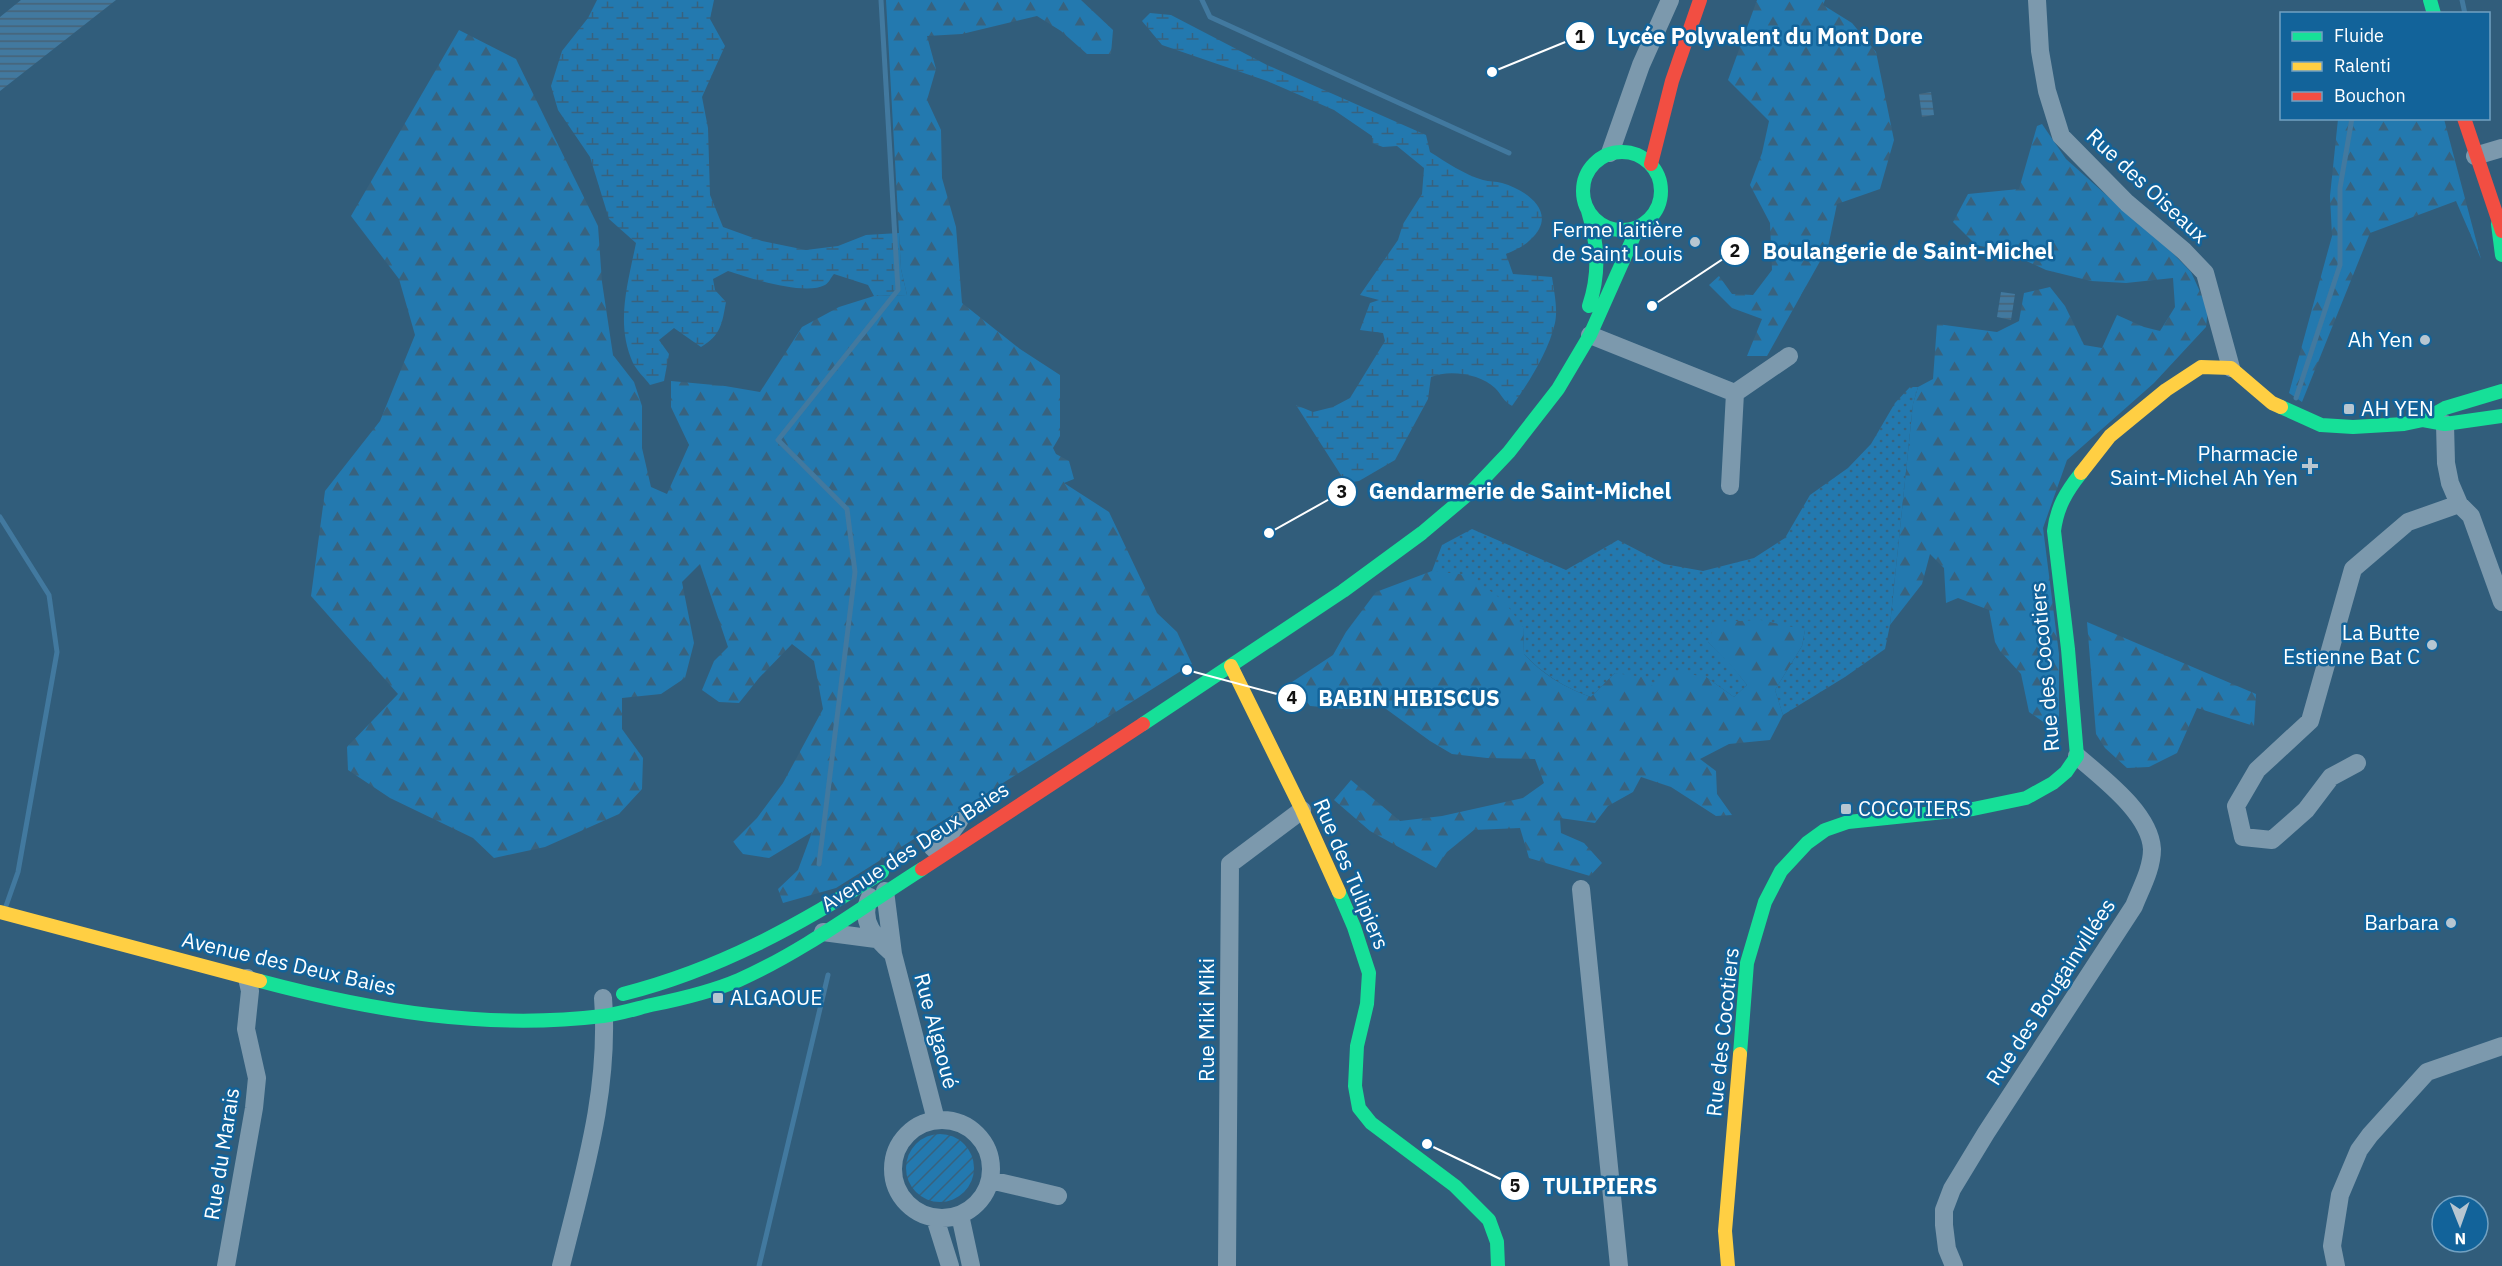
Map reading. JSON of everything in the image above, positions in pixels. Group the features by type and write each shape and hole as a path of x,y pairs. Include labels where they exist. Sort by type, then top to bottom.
{"main road":[{"name":"Avenue des Deux Baies","path":"1655,92 1698,0"},
{"name":"Avenue des Deux Baies","path":"600,1004 684,998 738,980 793,952 1229,660 1343,591 1422,533 1473,490 1537,418 1558,389 1590,335 1638,226 1648,220 1660,199 1659,180 1651,164 1658,126 1677,57 1698,0"},
{"path":"2465,120 2500,227 2502,255"},
{"path":"1552,371 1586,315 1593,296 1599,256 1595,232 1583,200 1582,188 1585,177 1599,159 1616,152 1634,138"},
{"path":"1616,152 1642,158 1651,164"},
{"path":"1588,211 1604,226 1615,229 1638,226"},
{"name":"Rue des Cocotiers","path":"1728,1266 1725,1231 1747,963 1765,902 1781,871 1807,843 1825,830 1848,822 1974,809 2026,798 2053,783 2066,772 2077,756 2068,649 2054,531 2056,513 2068,489 2110,436 2166,390 2201,367 2231,368"},
{"path":"2231,368 2272,403 2321,425 2353,428 2423,420 2445,424 2502,416"},
{"path":"2423,420 2445,408 2502,391"},
{"path":"1368,555 1411,524"},
{"name":"Avenue des Deux Baies","path":"1161,695 1229,660 1289,610"},
{"name":"Rue des Tulipiers","path":"1229,660 1302,810 1354,927 1368,974 1367,1004 1357,1046 1355,1086 1359,1108 1371,1123 1455,1186 1489,1220 1497,1242 1498,1266"},
{"name":"Avenue des Deux Baies","path":"920,847 964,818"},
{"name":"Avenue des Deux Baies","path":"0,912 327,999 459,1020 531,1021 600,1004 719,962 784,932 891,866"},
{"name":"Avenue des Deux Baies","path":"274,970 355,991 449,1006 472,1005"}],"street":[{"path":"1616,152 1641,65 1670,0"},
{"name":"Rue des Oiseaux","path":"2037,0 2040,51 2047,91 2061,136 2127,203 2184,251 2205,273 2231,368"},
{"path":"2475,156 2502,147"},
{"path":"1590,335 1735,393"},
{"path":"1735,393 1789,356"},
{"path":"1730,486 1735,393"},
{"path":"2445,424 2446,463 2459,504 2471,516 2502,602"},
{"path":"2357,763 2331,777 2306,810 2272,840 2243,837 2235,806 2257,770 2310,721 2353,569 2408,522 2459,504"},
{"name":"Rue des Bougainvillées","path":"1954,1266 1947,1249 1944,1225 1944,1210 1952,1189 1980,1142 2134,906 2149,870 2152,849 2140,821 2125,799 2077,756"},
{"name":"Rue Miki Miki","path":"1227,1266 1230,864 1302,810"},
{"path":"867,904 876,885 948,838 964,818"},
{"path":"1581,889 1619,1266"},
{"name":"Rue Algaoué","path":"885,891 893,954 936,1120"},
{"name":"Rue Algaoué","path":"867,904 866,919 876,939 893,954"},
{"path":"823,932 876,939"},
{"name":"Rue du Marais","path":"226,1266 255,1108 256,1078 246,1029 250,991 247,978"},
{"path":"561,1266 598,1112 603,1071 600,1004"},
{"path":"2336,1266 2332,1246 2340,1195 2359,1150 2370,1135 2427,1072 2502,1046"},
{"path":"936,1120 953,1121 967,1127 980,1138 989,1158 990,1180 984,1195 974,1207 960,1215 935,1218 920,1214 907,1205 897,1192 892,1172 893,1161 898,1146 908,1133 936,1120"},
{"path":"990,1180 1058,1196"},
{"path":"960,1215 970,1266"},
{"path":"935,1218 950,1266"}],"green space":[{"path":"597,0 714,0 710,19 725,46 702,97 708,128 710,195 723,227 762,241 806,250 838,246 866,235 899,233 901,269 907,295 874,296 868,285 834,274 825,285 804,288 777,285 728,271 713,279 715,290 726,302 722,323 717,333 701,347 674,328 659,340 669,354 664,381 650,385 633,363 625,333 625,303 636,243 609,219 590,157 558,110 551,86 562,51 588,18"},
{"path":"886,0 1081,0 1113,30 1111,54 1087,54 1061,31 1037,16 962,34 927,36 936,69 927,100 941,130 942,178 956,227 962,303 1020,349 1060,375 1060,436 1053,448 1056,454 1069,461 1074,479 1064,483 1109,512 1157,613 1177,632 1192,664 836,888 783,903 778,889 798,870 812,832 769,858 743,854 733,842 757,818 783,783 823,709 814,661 792,644 759,678 739,703 719,702 702,690 714,661 728,647 700,564 682,582 694,643 685,678 661,694 622,698 622,729 643,758 642,789 619,814 545,847 494,858 473,838 390,798 348,770 347,747 398,694 311,596 325,491 380,421 415,335 399,279 351,216 459,30 516,59 598,226 602,282 613,355 634,382 642,406 642,448 651,487 667,494 689,445 671,407 671,381 760,392 802,327 839,307 874,296 907,295 901,269"},
{"path":"1757,0 1825,0 1823,5 1852,23 1876,52 1894,140 1880,189 1837,204 1828,247 1767,356 1747,356 1762,319 1732,308 1709,285 1719,276 1732,294 1753,295 1772,270 1770,223 1750,185 1762,153 1769,121 1728,80"},
{"path":"1150,13 1171,15 1267,65 1426,135 1430,152 1442,160 1476,178 1500,182 1512,187 1537,205 1542,221 1538,230 1525,245 1506,254 1513,274 1552,277 1556,318 1543,356 1512,406 1495,388 1482,379 1455,373 1431,377 1428,399 1395,460 1359,481 1346,483 1296,405 1313,412 1333,407 1350,398 1385,341 1383,333 1360,330 1370,303 1379,300 1360,295 1398,240 1403,224 1422,194 1424,168 1397,146 1383,147 1372,143 1372,136 1334,110 1267,81 1162,45 1142,21"},
{"path":"2338,120 2444,120 2481,259 2456,201 2370,233 2302,402 2289,393 2332,236 2330,196"},
{"path":"2042,124 2066,159 2155,235 2191,272 2208,309 2206,327 2154,383 2067,460 2043,528 2059,654 2059,733 2029,712 2021,674 1995,642 1989,610 1958,598 1946,603 1944,568 1930,554 1922,584 1890,625 1913,404 1918,387 1933,379 1937,324 1997,332 2019,321 2024,293 2050,287 2065,306 2084,345 2102,348 2117,315 2144,327 2160,331 2175,307 2173,278 2126,283 2091,281 2046,270 2007,252 1976,245 1953,222 1968,194 2019,189 2037,126"},
{"path":"1910,387 1918,387 1913,404 1890,625 1885,649 1783,715 1775,690 1802,646 1805,630 1708,642 1729,662 1747,685 1734,697 1706,677 1652,686 1615,673 1591,697 1555,680 1524,654 1523,627 1432,571 1442,545 1472,529 1566,570 1618,540 1664,564 1703,571 1754,558 1785,538 1810,495 1848,468 1871,444 1895,403"},
{"path":"1432,571 1468,575 1504,601 1523,627 1524,654 1554,680 1591,697 1615,673 1642,677 1652,686 1671,671 1706,677 1734,697 1747,685 1708,642 1716,622 1761,620 1805,630 1802,646 1775,690 1783,715 1770,740 1729,744 1700,759 1716,771 1717,794 1732,815 1716,816 1671,787 1641,777 1633,792 1608,806 1595,823 1560,818 1561,833 1584,843 1602,863 1590,876 1529,858 1520,828 1474,830 1447,852 1436,868 1370,831 1334,800 1351,780 1400,821 1442,816 1523,798 1544,783 1535,759 1487,758 1452,754 1382,706 1345,709 1310,706 1292,682 1333,655 1346,632 1376,592"},
{"path":"2087,622 2256,694 2254,726 2197,708 2177,753 2149,767 2127,768 2105,748 2096,734"},
{"path":"933,1134 947,1134 959,1139 969,1149 974,1168 969,1187 959,1197 947,1202 933,1202 921,1197 911,1187 906,1175 906,1161 911,1149 921,1139"}],"shaded area":[{"path":"21,0 116,0 0,91 0,17"},
{"path":"1931,92 1934,115 1922,117 1919,94"},
{"path":"2001,292 2015,294 2011,320 1997,317"}],"waterway":[{"path":"819,864 855,572 847,509 778,440 898,290 881,0"},
{"path":"1202,0 1210,17 1509,153"},
{"path":"2462,0 2465,12"},
{"path":"2296,398 2340,265 2340,188 2352,120"},
{"path":"0,517 49,595 57,652 18,872 6,906"},
{"path":"759,1266 828,975"}],"traffic: fast":[{"path":"2430,0 2433,12"},
{"path":"1622,152 1637,155 1650,163 1658,176 1661,191 1658,206 1650,219 1637,227 1622,230 1607,227 1594,219 1586,206 1583,191 1586,176 1594,163 1607,155 1622,152"},
{"path":"1588,211 1596,247 1595,282 1589,306"},
{"path":"2498,224 2502,255"},
{"path":"1143,724 1343,591 1422,533 1473,490 1509,452 1558,389 1590,335 1638,227"},
{"path":"2427,418 2445,408 2502,391"},
{"path":"2281,407 2321,425 2353,427 2404,424 2423,420 2445,424 2502,416"},
{"path":"1740,1054 1747,963 1765,902 1781,871 1807,843 1825,830 1848,822 1973,809 2026,798 2053,783 2066,772 2077,756 2068,649 2054,531 2057,514 2063,500 2081,473"},
{"path":"260,981 345,1001 430,1015 516,1021 609,1015 696,995 739,980 787,956 922,869"},
{"path":"623,994 692,972 757,944 789,928 882,872"},
{"path":"1339,892 1354,927 1369,973 1367,1004 1357,1046 1355,1086 1359,1108 1371,1123 1455,1186 1489,1220 1497,1242 1498,1266"}],"traffic: slow":[{"path":"2081,473 2110,436 2166,390 2201,367 2231,368 2272,403 2281,407"},
{"path":"1231,666 1302,810 1339,892"},
{"path":"0,912 260,981"},
{"path":"1728,1266 1725,1231 1740,1054"}],"traffic: jam":[{"path":"1651,164 1672,81 1700,0"},
{"path":"2465,120 2502,231"},
{"path":"922,869 1143,724"}],"place":[{"name":"Lycée Polyvalent du Mont Dore","path":"1492,72"},
{"name":"Ferme laitière de Saint Louis","path":"1695,242"},
{"name":"Boulangerie de Saint-Michel","path":"1652,306"},
{"name":"Ah Yen","path":"2425,340"},
{"name":"AH YEN","path":"2349,409"},
{"name":"Pharmacie Saint-Michel Ah Yen","path":"2310,466"},
{"name":"Gendarmerie de Saint-Michel","path":"1269,533"},
{"name":"La Butte Estienne Bat C","path":"2432,645"},
{"name":"BABIN HIBISCUS","path":"1187,670"},
{"name":"COCOTIERS","path":"1846,809"},
{"name":"Barbara","path":"2451,923"},
{"name":"ALGAOUE","path":"718,998"},
{"name":"TULIPIERS","path":"1427,1144"}]}
